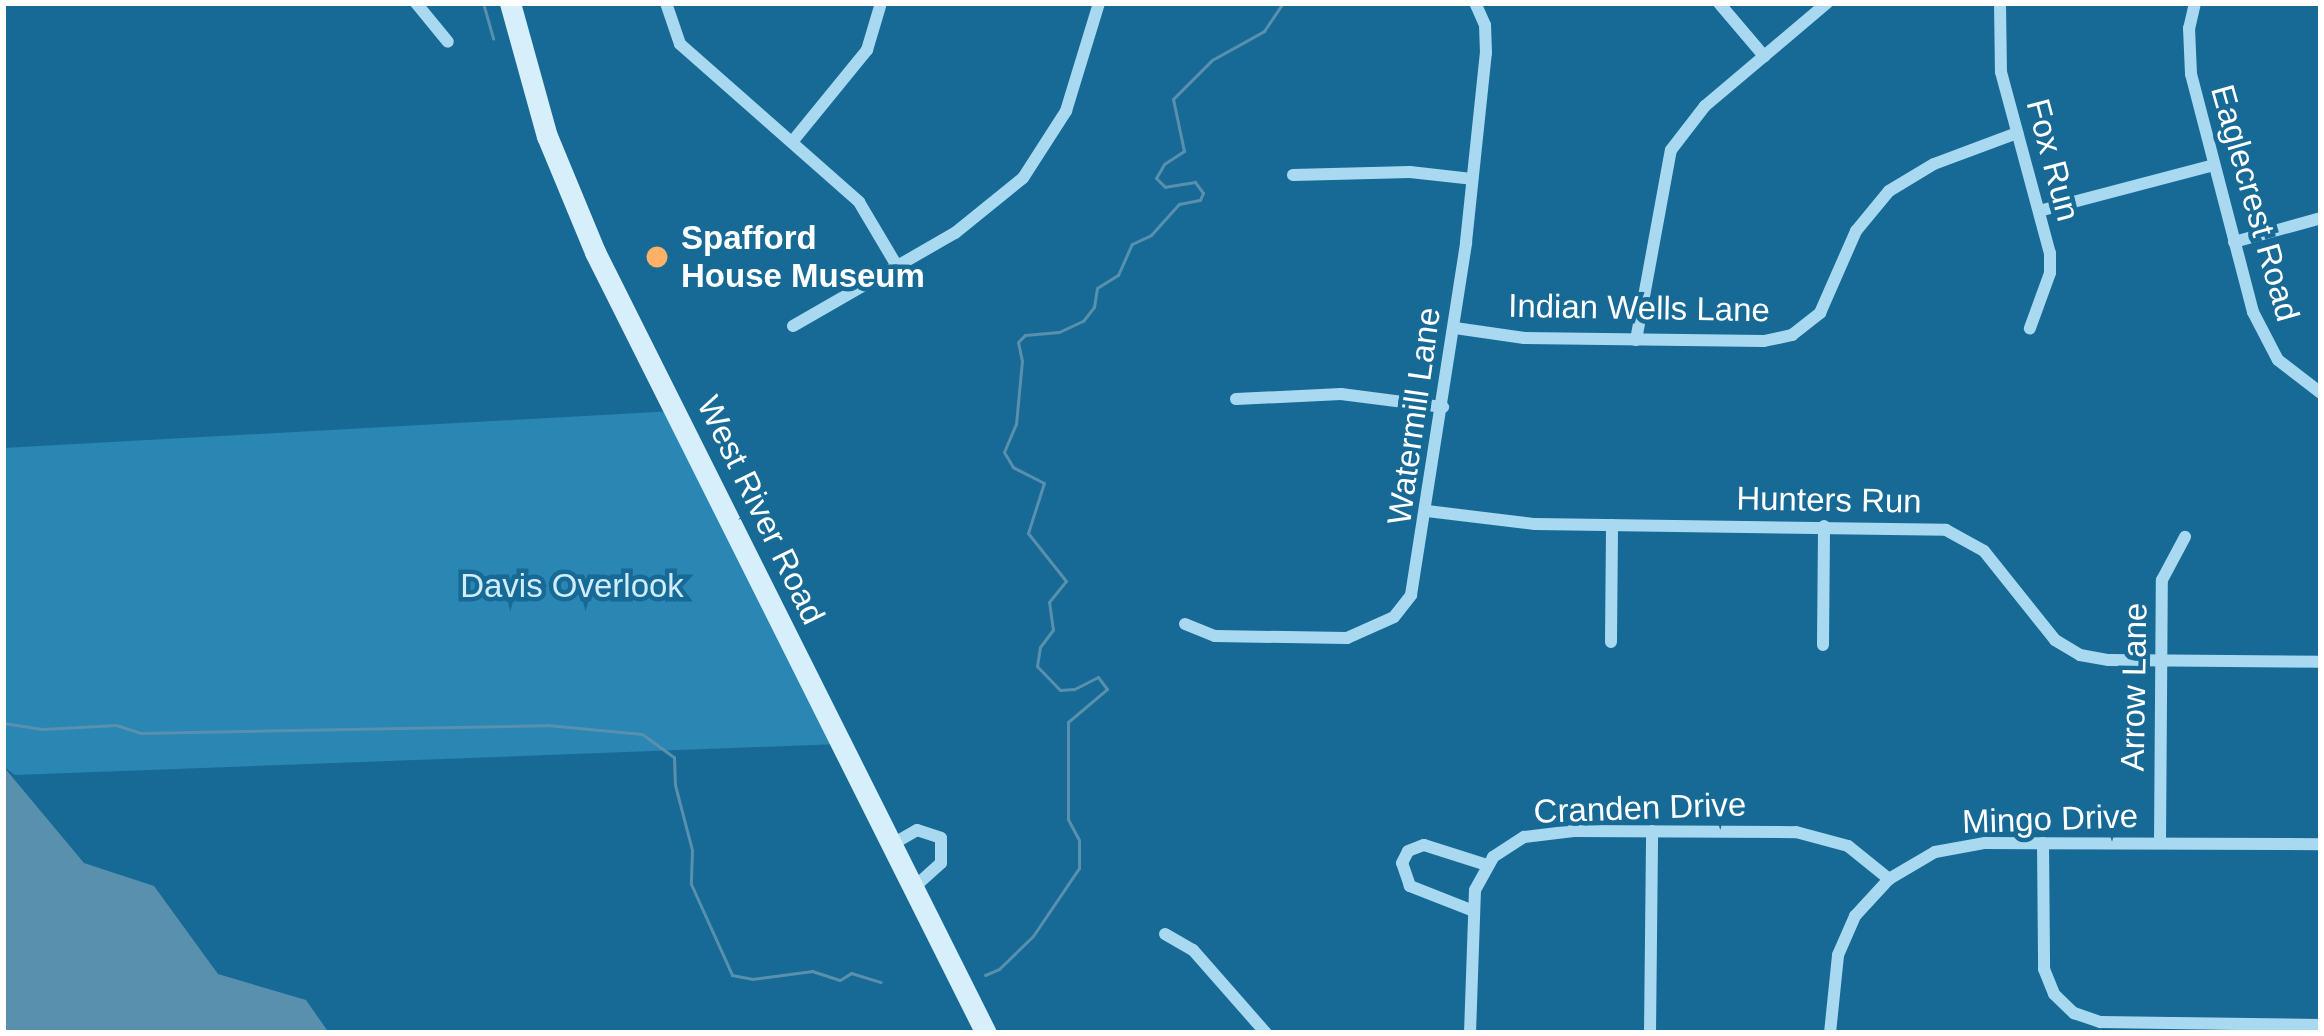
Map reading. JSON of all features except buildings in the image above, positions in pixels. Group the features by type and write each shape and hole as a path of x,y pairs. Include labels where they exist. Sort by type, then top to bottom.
{"main road":[{"name":"West River Road","path":"510,3 547,136 596,252 986,1033"}],"street":[{"path":"416,3 448,42"},
{"path":"666,3 675,36 692,57 859,202 897,266"},
{"path":"792,142 866,50 881,3"},
{"path":"793,326 984,214 1040,157 1066,111 1099,3"},
{"name":"Watermill Lane","path":"1185,624 1215,636 1364,634 1394,617 1411,595 1455,328 1486,52 1485,26 1475,3"},
{"path":"1719,3 1764,56"},
{"path":"1636,340 1671,150 1691,119 1828,3"},
{"name":"Fox Run","path":"2000,3 2002,72 2050,263 2030,328"},
{"name":"Eaglecrest Road","path":"2195,3 2189,28 2191,74 2234,242 2267,345 2291,372 2321,393"},
{"name":"Indian Wells Lane","path":"1455,328 1524,338 1636,340 1764,341 1800,331 1826,305 1856,231 1889,191 1934,164 2017,133"},
{"path":"2039,211 2214,165"},
{"path":"1293,175 1392,172 1472,178"},
{"path":"2234,242 2321,218"},
{"path":"1237,399 1341,394 1443,407"},
{"name":"Hunters Run","path":"1427,511 1535,524 1929,527 1963,535 1984,551 2062,646 2109,661 2321,662"},
{"path":"1611,642 1612,526"},
{"path":"1823,645 1824,526"},
{"name":"Arrow Lane","path":"2160,843 2162,580 2185,538"},
{"path":"891,845 917,830 941,838 941,862 914,888"},
{"path":"1650,1033 1652,831"},
{"name":"Cranden Drive","path":"1487,865 1508,845 1533,834 1814,834 1848,846 1889,879"},
{"path":"2043,843 2044,969 2054,994 2074,1013 2100,1022 2321,1025"},
{"name":"Mingo Drive","path":"1830,1033 1832,981 1842,943 1865,902 1889,879 1951,847 2321,844"},
{"path":"1470,1033 1471,910 1487,865 1424,845 1408,851 1402,863 1410,886 1471,910"},
{"path":"1165,934 1193,950 1266,1033"}],"green space":[{"name":"Davis Overlook","path":"675,411 840,744 15,775 3,766 3,448"}],"shaded area":[{"path":"3,766 84,863 154,886 218,974 306,1000 329,1033 3,1033"}],"waterway":[{"path":"483,3 493,39"},
{"path":"985,975 999,969 1033,936 1079,868 1079,840 1068,819 1068,722 1107,689 1098,677 1060,690 1037,666 1040,647 1053,630 1049,602 1066,581 1028,533 1044,483 1013,467 1004,452 1016,424 1022,361 1018,342 1025,335 1059,332 1083,321 1094,307 1097,288 1118,275 1132,244 1151,235 1179,204 1200,200 1203,193 1195,182 1165,187 1156,178 1164,164 1184,151 1173,99 1212,60 1264,31 1283,3"},
{"path":"3,723 43,729 116,725 141,733 547,725 642,734 674,757 675,785 692,850 691,884 732,975 752,979 812,971 840,980 851,973 881,982"}],"place":[{"name":"Spafford House Museum","path":"657,257"}]}
